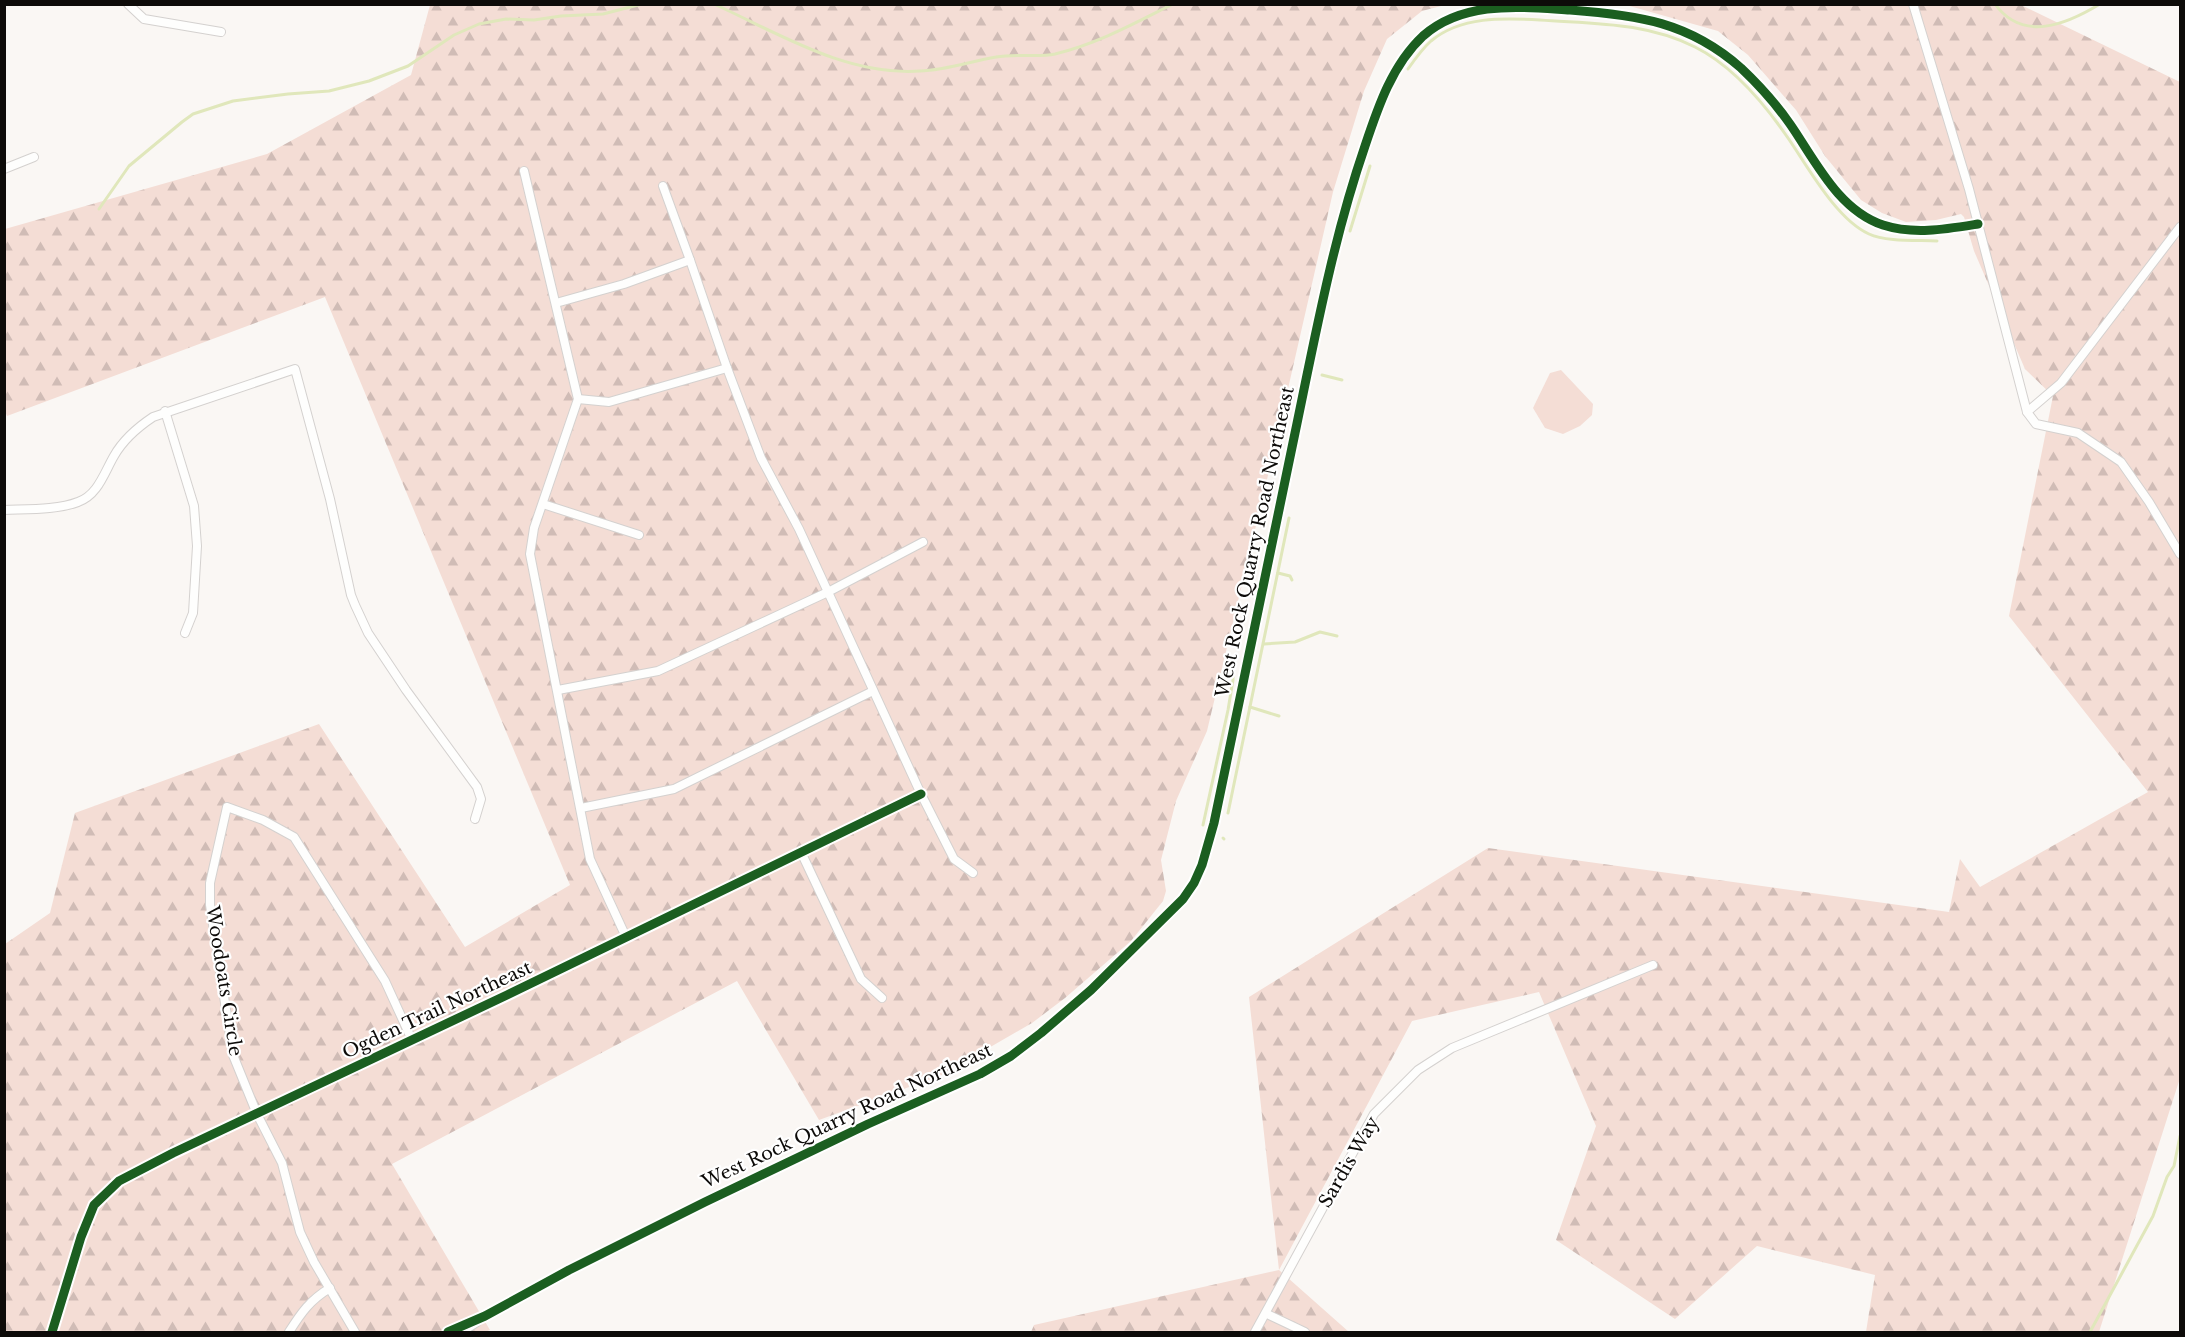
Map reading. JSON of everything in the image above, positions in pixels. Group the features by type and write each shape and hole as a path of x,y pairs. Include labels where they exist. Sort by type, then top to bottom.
{"street":[{"path":"128,4 144,19 221,32"},
{"path":"1913,4 1978,224 2027,412 2037,424 2078,433 2121,462 2150,502 2181,554"},
{"name":"West Rock Quarry Road Northeast","path":"448,1332 485,1316 569,1270 735,1187 996,1065 1034,1039 1091,990 1157,927 1186,895 1202,865 1214,823 1289,457 1341,225 1360,161 1386,90 1408,53 1429,30 1463,13 1497,7 1603,12 1666,23 1704,40 1748,75 1787,120 1834,188 1859,213 1880,224 1902,229 1931,230 1978,224"},
{"path":"4,169 34,157"},
{"path":"524,171 578,399 534,528 530,554 590,860 626,937"},
{"path":"663,186 761,458 799,529 921,794 954,859 973,873"},
{"path":"2027,412 2061,383 2181,227"},
{"path":"556,303 624,284 690,260"},
{"path":"578,399 609,402 727,368"},
{"path":"4,510 68,506 81,502 104,477 114,456 138,427 153,417 165,411 295,369 330,499 355,605 368,633 477,787 481,799 475,819"},
{"path":"165,411 195,516 197,546 193,613 185,633"},
{"path":"543,504 639,535"},
{"path":"558,690 658,671 828,592 922,542"},
{"path":"581,808 674,789 873,691"},
{"name":"Ogden Trail Northeast","path":"52,1332 81,1237 94,1205 119,1181 172,1153 412,1040 921,794"},
{"name":"Woodoats Circle","path":"355,1332 300,1232 282,1163 257,1114 233,1055 210,905 210,883 227,807 262,820 294,837 385,981 412,1040"},
{"path":"801,852 861,979 882,998"},
{"name":"Sardis Way","path":"1255,1332 1374,1114 1418,1070 1452,1048 1653,965"},
{"path":"289,1332 304,1308 330,1288"},
{"path":"1266,1314 1305,1332"},
{"name":"West Rock Quarry Road Northeast","path":"462,1332 485,1316"}],"green space":[{"path":"430,5 1445,5 1422,11 1387,39 1364,91 1333,192 1207,731 1176,801 1161,860 1166,891 1163,901 1131,941 1032,1023 942,1075 819,1120 737,981 392,1164 490,1330 485,1332 5,1332 5,944 50,913 75,813 319,724 465,947 570,885 325,297 7,416 4,409 5,229 267,154 411,75"},
{"path":"1626,5 2021,5 2180,82 2180,1078 2099,1332 1866,1332 1875,1275 1757,1246 1675,1319 1556,1240 1596,1126 1539,992 1412,1021 1279,1270 1249,997 1488,848 1949,912 1960,859 1980,887 2148,792 2009,616 2053,396 2025,369 1974,251 1964,217 1961,214 1936,220 1906,222 1882,213 1861,200 1825,156 1796,110 1748,55 1718,31"},
{"path":"1561,370 1593,404 1592,415 1580,426 1563,434 1545,428 1533,408 1550,373"},
{"path":"1279,1270 1349,1332 1031,1332 1034,1325"}],"waterway":[{"path":"99,209 129,166 193,114 233,101 329,91 369,81 408,66 454,35 479,24 506,19 534,20 603,14 642,4"},
{"path":"714,4 814,51 866,67 893,71 940,69 1003,56 1055,54 1101,39 1173,4"},
{"path":"1995,4 2006,16 2019,23 2032,26 2060,23 2100,4"},
{"path":"1408,69 1428,44 1443,33 1455,27 1483,20 1526,19 1600,24 1638,29 1676,39 1709,55 1747,86 1779,125 1834,205 1857,227 1876,237 1937,241"},
{"path":"1350,231 1370,166"},
{"path":"1322,375 1342,380"},
{"path":"1228,813 1289,518"},
{"path":"1278,573 1290,576 1292,580"},
{"path":"1264,644 1295,642 1320,632 1337,636"},
{"path":"1203,825 1228,710 1233,670"},
{"path":"1250,707 1279,716"},
{"path":"2090,1332 2153,1216 2167,1177 2174,1166 2180,1136"}],"cycle path":[{"path":"448,1332 485,1316 569,1270 705,1202 868,1124 980,1074 1011,1056 1091,990 1183,899 1202,865 1214,823 1318,325 1343,217 1370,131 1387,87 1412,47 1439,24 1474,11 1512,7 1595,12 1640,18 1682,31 1722,53 1761,88 1790,124 1840,196 1867,218 1883,225 1907,230 1954,228 1978,224"},
{"path":"52,1332 81,1237 94,1205 119,1181 921,794"}]}
